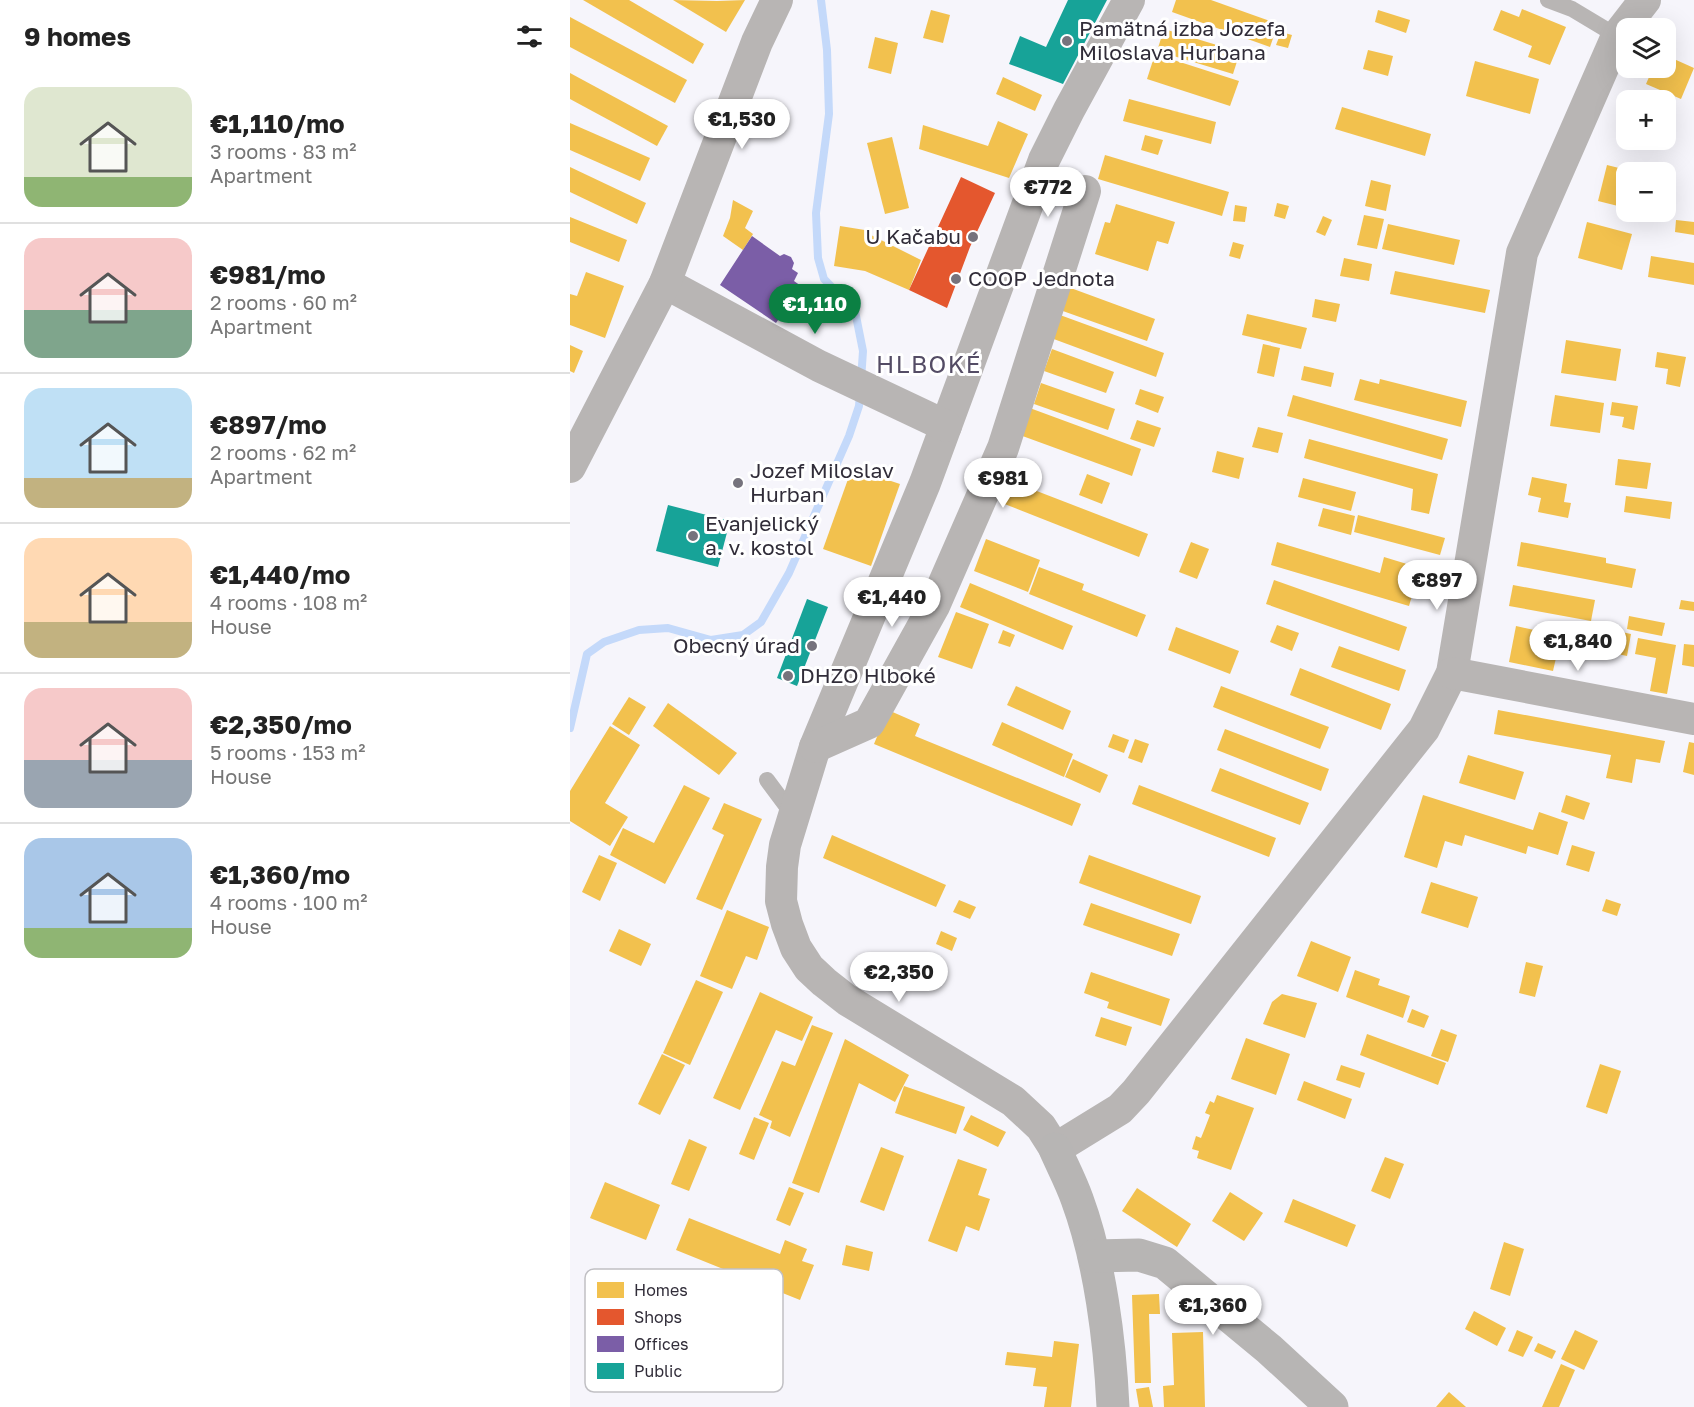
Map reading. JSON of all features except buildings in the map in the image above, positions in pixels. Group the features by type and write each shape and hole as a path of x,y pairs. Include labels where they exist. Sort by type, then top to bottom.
{"street":[{"path":"570,467 665,283 756,42 777,0"},
{"path":"1113,1407 1112,1367 1094,1256 1077,1200 1055,1149 1041,1127 1013,1101 847,1000 809,968 796,948 781,901 785,845 815,747 925,483 1044,160 1129,0"},
{"path":"1631,18 1645,0"},
{"path":"1055,1149 1120,1109 1136,1092 1424,729 1452,673 1522,253 1616,38"},
{"path":"815,747 869,723 934,606 1003,448 1085,191"},
{"path":"665,283 819,366 946,426"},
{"path":"1452,673 1694,719"},
{"path":"1094,1256 1139,1255 1165,1263 1269,1349 1332,1407"}],"lane":[{"path":"1548,0 1572,9 1616,35"},
{"path":"767,780 793,815"}],"waterway":[{"path":"821,0 827,50 829,114 816,213 818,258 824,279 855,311 863,351 861,380"},
{"path":"570,728 587,654 604,642 639,630 668,628 711,640 743,635 761,622 789,573 849,436 859,406 860,393"}],"place":[{"name":"Pamätná izba Jozefa Miloslava Hurbana","path":"1067,41"},
{"name":"U Kačabu","path":"973,237"},
{"name":"COOP Jednota","path":"956,279"},
{"name":"Jozef Miloslav Hurban","path":"738,483"},
{"name":"Evanjelický a. v. kostol","path":"693,536"},
{"name":"Obecný úrad","path":"812,646"},
{"name":"DHZO Hlboké","path":"788,676"}],"district":[{"name":"HLBOKÉ","path":"929,365"}]}
